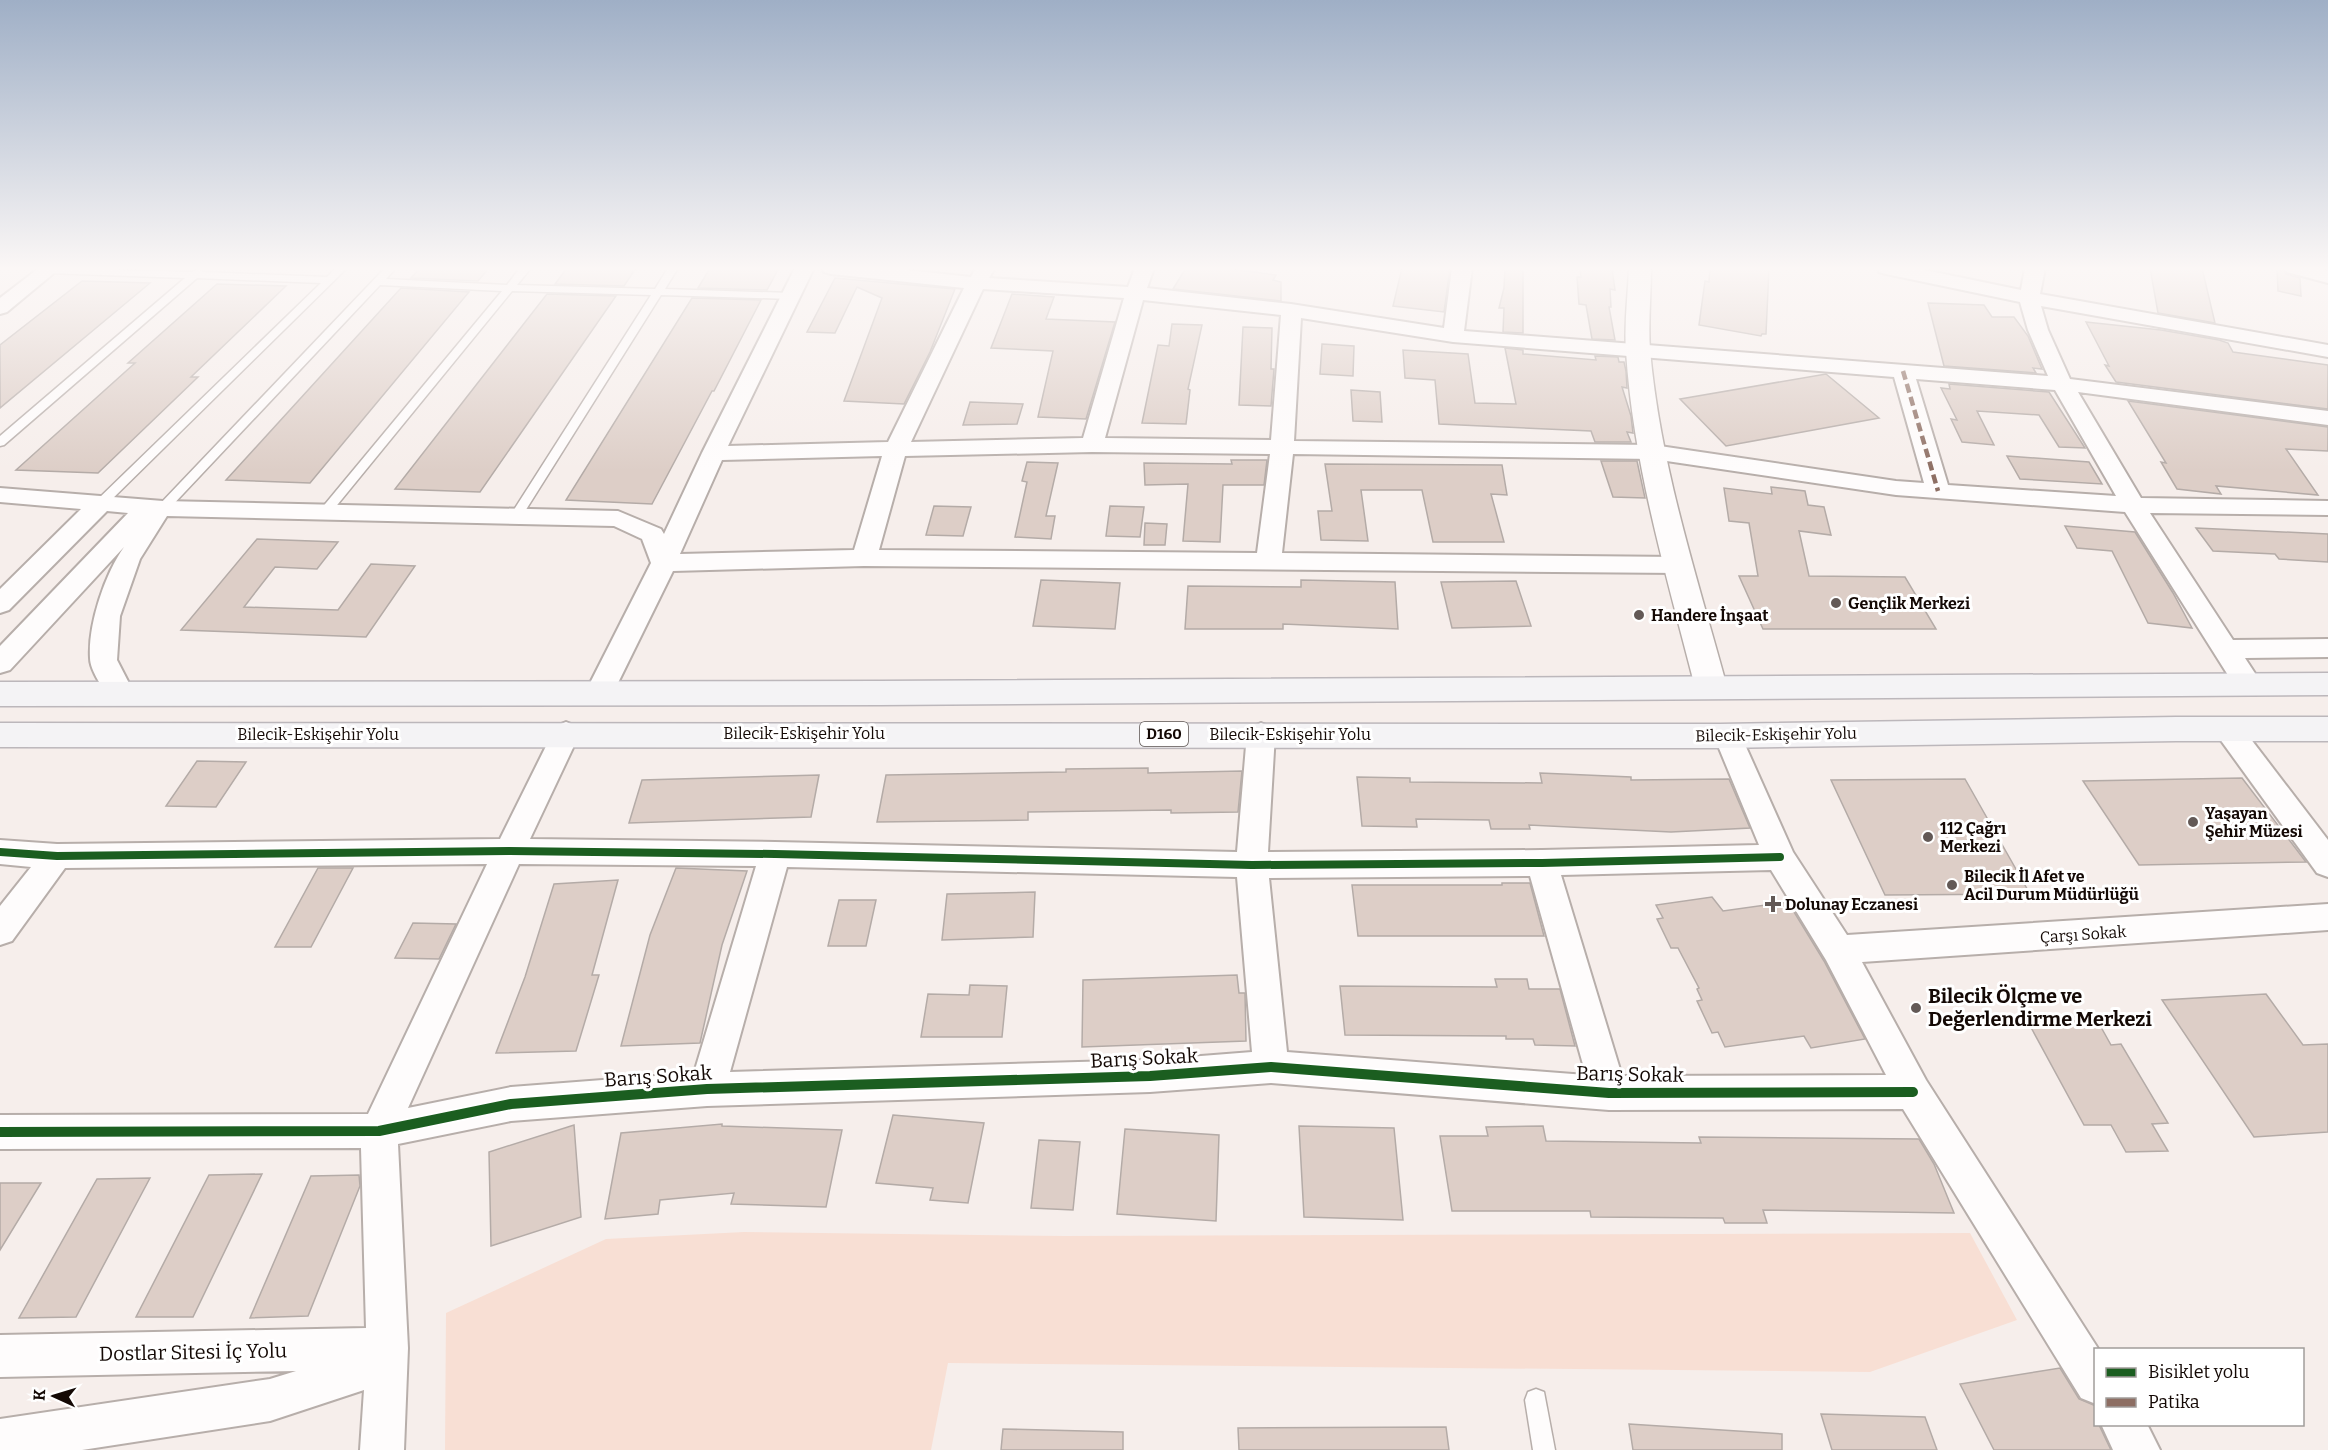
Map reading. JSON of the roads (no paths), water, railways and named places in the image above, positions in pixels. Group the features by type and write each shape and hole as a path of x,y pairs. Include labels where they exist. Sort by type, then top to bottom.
{"main road":[{"path":"0,694 892,693 2328,684"},
{"name":"Bilecik-Eskişehir Yolu","path":"0,735 566,733 1728,736 2227,728 2328,729"}],"street":[{"path":"600,692 771,336"},
{"path":"864,558 895,451 952,336"},
{"path":"1092,445 1123,336"},
{"path":"1269,562 1282,446 1289,336"},
{"path":"1453,336 2062,384 2328,418"},
{"path":"1638,336 1638,350 1653,452 1679,565 1711,687"},
{"path":"2041,336 2062,384 2133,505 2248,684"},
{"path":"2241,336 2328,351"},
{"path":"1903,371 1938,491"},
{"path":"713,453 895,451 1092,445 1653,452 1896,488 2133,505 2328,508"},
{"path":"0,495 134,506 618,519 652,534 664,563"},
{"path":"0,604 134,506"},
{"path":"0,641 134,506"},
{"path":"0,663 134,506"},
{"path":"120,693 103,660 107,616 128,559 134,506"},
{"path":"664,563 864,558 1679,565"},
{"path":"2226,649 2328,648"},
{"path":"2227,728 2328,864"},
{"path":"382,1450 386,1355 379,1131 566,733"},
{"path":"1261,734 1252,865 1271,1067"},
{"path":"1728,736 1780,857 1838,950 1913,1092 2094,1380"},
{"path":"0,852 57,856 509,851 775,854 1252,865 1542,863 1780,857"},
{"path":"707,1089 775,854"},
{"path":"0,931 57,856"},
{"path":"1542,863 1609,1093"},
{"name":"Çarşı Sokak","path":"1838,950 2328,917"},
{"name":"Barış Sokak","path":"0,1132 379,1131 511,1104 707,1089 1150,1076 1271,1067 1609,1093 1913,1092"},
{"path":"0,1441 270,1400 386,1355"},
{"name":"Dostlar Sitesi İç Yolu","path":"0,1356 386,1355"},
{"path":"2123,1426 2138,1450"}],"lane":[{"path":"0,442 124,336"},
{"path":"134,506 282,336"},
{"path":"134,506 320,336"},
{"path":"325,512 470,336"},
{"path":"516,516 630,336"},
{"path":"1536,1400 1544,1450"}],"place":[{"name":"Gençlik Merkezi","path":"1836,603"},
{"name":"Handere İnşaat","path":"1639,615"},
{"name":"Yaşayan Şehir Müzesi","path":"2193,822"},
{"name":"112 Çağrı Merkezi","path":"1928,837"},
{"name":"Bilecik İl Afet ve Acil Durum Müdürlüğü","path":"1952,885"},
{"name":"Dolunay Eczanesi","path":"1773,904"},
{"name":"Bilecik Ölçme ve Değerlendirme Merkezi","path":"1916,1008"}]}
